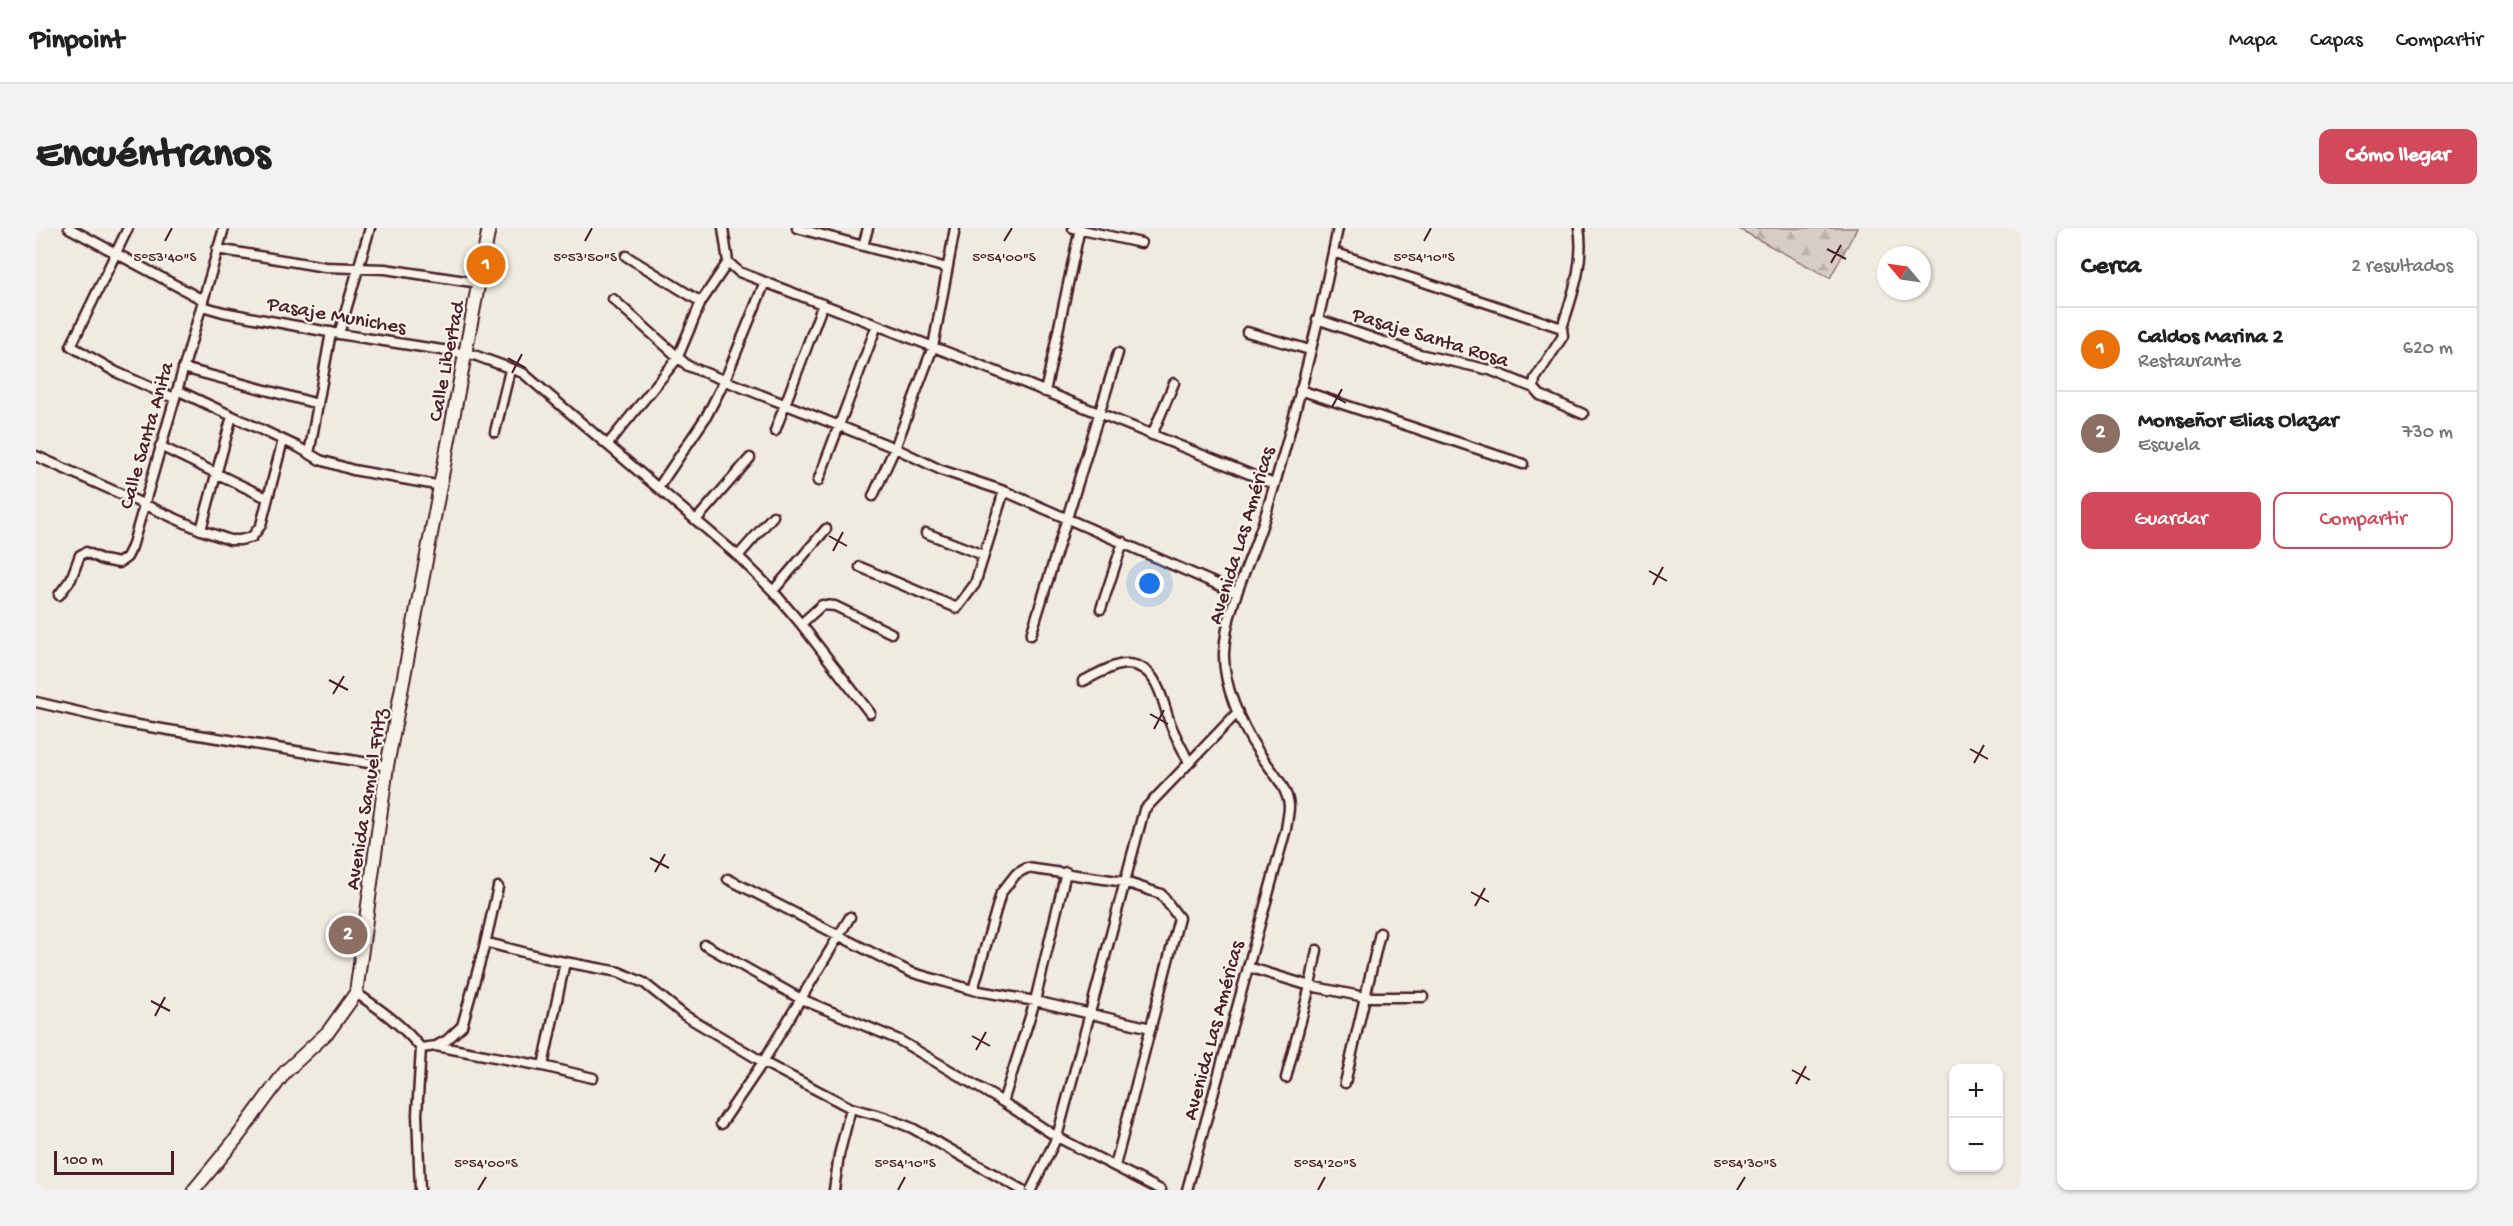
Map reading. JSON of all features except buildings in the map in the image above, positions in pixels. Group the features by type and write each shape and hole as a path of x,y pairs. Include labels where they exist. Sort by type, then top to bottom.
{"street":[{"name":"Pasaje Muniches","path":"69,228 223,312 474,355 523,374 738,556 773,591 801,624 870,713"},
{"path":"128,228 71,346 116,372 232,416 320,460 353,470 442,486"},
{"name":"Calle Santa Anita","path":"59,595 71,579 80,555 86,552 111,563 119,563 127,557 224,228"},
{"path":"309,454 335,333 370,228"},
{"name":"Calle Libertad","path":"439,502 489,228"},
{"path":"723,228 728,262 739,272 933,346 1274,484"},
{"path":"797,228 947,268"},
{"path":"863,246 868,228"},
{"path":"873,496 895,448 933,346 955,228"},
{"path":"1045,392 1078,228 1140,243"},
{"name":"Avenida Las Américas","path":"1188,1190 1286,829 1289,805 1282,787 1256,749 1238,712 1229,683 1224,654 1237,593 1263,524 1300,390 1338,228"},
{"path":"1534,388 1535,380 1563,336 1562,328 1576,280 1582,244 1579,228"},
{"path":"217,249 325,267 385,269 479,283"},
{"path":"1334,252 1562,328"},
{"path":"626,256 701,302"},
{"path":"608,444 677,359 701,302 728,262"},
{"path":"658,488 706,417 725,380 765,282"},
{"path":"613,299 677,359 688,366 895,448 941,470 1004,491 1237,593"},
{"path":"776,431 823,304"},
{"name":"Pasaje Santa Rosa","path":"1317,319 1419,354 1490,370 1534,388 1540,395 1583,414"},
{"path":"818,481 877,325"},
{"path":"1247,332 1310,350"},
{"path":"1031,635 1118,353"},
{"path":"183,368 318,404"},
{"path":"495,432 510,370"},
{"path":"1152,435 1174,383"},
{"path":"1300,390 1523,464"},
{"path":"201,530 232,416"},
{"path":"36,456 201,530 230,540 248,540 261,525 283,440"},
{"path":"160,446 267,498"},
{"path":"696,519 750,458"},
{"path":"860,567 957,608 975,584 1004,491"},
{"name":"Avenida Samuel Fritz","path":"194,1190 236,1139 285,1072 328,1032 356,993 387,766 439,502"},
{"path":"738,556 773,516"},
{"path":"773,591 826,529"},
{"path":"926,533 983,555"},
{"path":"1101,609 1123,542"},
{"path":"801,624 822,604 835,606 891,633"},
{"path":"1083,681 1128,664 1143,669 1155,680 1161,692 1170,722 1189,763"},
{"path":"36,702 126,723 387,766"},
{"path":"1031,1190 1057,1137 1144,810 1238,712"},
{"path":"973,990 1004,887 1016,874 1027,867 1125,882 1161,894 1179,918 1115,1166"},
{"path":"1004,1102 1035,1001 1066,872"},
{"path":"728,879 910,972 973,990 1035,1001 1151,1028"},
{"path":"436,1046 447,1040 462,1026 498,887"},
{"path":"721,1124 763,1062 850,917"},
{"path":"1345,1083 1380,933"},
{"path":"485,944 619,972 644,983 684,1015 763,1062 851,1108 912,1128 1022,1190"},
{"path":"705,945 801,999 899,1040 1004,1102 1057,1137 1161,1190"},
{"path":"1286,1078 1317,950"},
{"path":"543,1066 565,962"},
{"path":"1248,967 1310,986 1365,997 1423,997"},
{"path":"356,993 389,1016 421,1048 417,1114 420,1190"},
{"path":"421,1048 436,1046 593,1078"},
{"path":"834,1190 839,1155 851,1108"}],"green space":[{"path":"1737,228 1857,228 1830,278"}],"place":[{"name":"Caldos Marina 2","path":"486,265"},
{"name":"Monseñor Elias Olazar","path":"348,935"}]}
